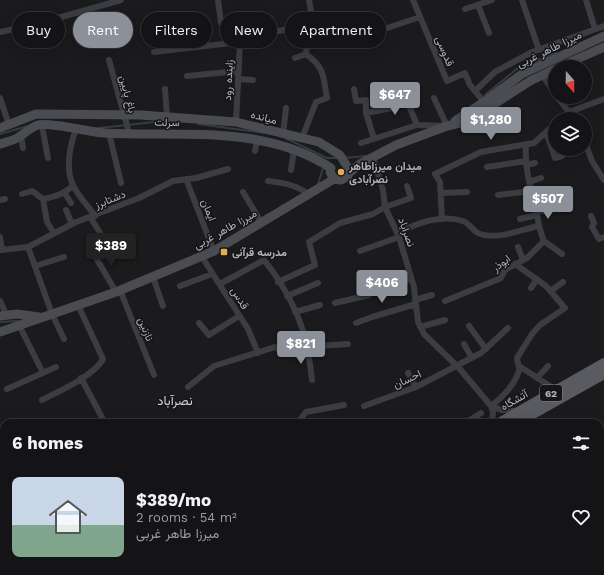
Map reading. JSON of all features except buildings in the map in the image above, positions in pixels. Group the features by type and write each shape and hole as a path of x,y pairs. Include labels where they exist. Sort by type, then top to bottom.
{"main road":[{"name":"میرزا طاهر غربی","path":"446,126 484,102 522,74 604,36"},
{"name":"میرزا طاهر غربی","path":"575,60 604,47"},
{"name":"میرزا طاهر غربی","path":"0,332 118,291 202,257 323,186 337,164 360,164 396,145 446,126 468,121 530,81 548,72"},
{"name":"میانده","path":"4,126 36,114 126,125 168,116 235,129 283,135 319,142 345,164"},
{"path":"167,134 168,116"},
{"name":"سرلت","path":"0,144 21,136 38,125 109,133 126,125 167,134 235,129 257,140 294,149 313,156 332,173"},
{"name":"میرزا طاهر غربی","path":"332,173 341,180 345,178 345,164"},
{"path":"2,315 17,314 41,318"},
{"name":"آتشگاه","path":"505,419 604,362"},
{"name":"آتشگاه","path":"524,419 604,374"}],"street":[{"path":"0,32 37,24 121,0"},
{"path":"218,0 220,15"},
{"path":"309,0 311,12"},
{"name":"قدوسی","path":"413,0 447,81 465,73 470,85 476,90 484,102"},
{"path":"466,9 492,0"},
{"path":"522,0 539,50"},
{"path":"586,0 595,29"},
{"path":"478,5 490,33"},
{"path":"386,28 420,17"},
{"path":"476,90 495,72 539,50 604,26"},
{"path":"278,31 285,30"},
{"path":"154,52 220,43"},
{"name":"زاینده رود","path":"235,129 239,79 239,48"},
{"path":"306,54 307,48"},
{"path":"295,58 306,54"},
{"path":"302,138 316,102 327,98 322,69 316,61 306,54"},
{"name":"باغ پایین","path":"109,60 126,125"},
{"path":"187,76 239,71"},
{"path":"542,75 548,83"},
{"path":"239,79 253,80"},
{"path":"366,113 392,108 389,85"},
{"path":"165,89 168,116"},
{"path":"354,90 356,100 366,100 366,113 374,139"},
{"path":"0,98 4,126"},
{"path":"361,143 417,125 446,126 434,98"},
{"path":"572,112 604,98"},
{"path":"408,103 417,125"},
{"path":"283,135 286,108"},
{"path":"42,126 48,158"},
{"path":"76,129 72,139 70,174 73,185 93,217"},
{"path":"442,219 440,182 435,174 480,152 534,143 546,132 548,138"},
{"path":"109,133 121,183"},
{"path":"21,136 23,148"},
{"path":"255,151 257,140"},
{"path":"526,144 526,163 537,213 538,226 544,241 562,254"},
{"path":"291,170 294,149"},
{"path":"554,156 555,158 562,156"},
{"path":"590,156 604,180"},
{"name":"نصراباد","path":"373,157 386,207 398,234 412,279 420,327 424,334 456,366 491,406"},
{"path":"487,167 534,163"},
{"name":"دشتابرز","path":"1,250 28,247 72,224 139,198 173,181 196,178 228,169"},
{"path":"529,182 541,178"},
{"name":"ایمان","path":"186,179 214,249"},
{"path":"268,181 289,183 298,186 310,194"},
{"path":"42,199 64,192 73,185"},
{"path":"278,282 315,265 309,242 340,223 373,214 386,207 411,198 407,186"},
{"path":"22,194 32,191 42,199 48,222 54,233"},
{"path":"498,195 531,191"},
{"path":"64,192 70,203"},
{"path":"243,192 262,222"},
{"path":"441,192 467,192"},
{"path":"520,219 557,208"},
{"path":"66,210 72,224"},
{"path":"590,216 594,223 592,227 599,239 604,237"},
{"name":"نازنین","path":"93,217 104,239 92,251 118,291 154,375"},
{"path":"360,251 424,222 442,219 464,222 479,234 488,235 500,235 538,226"},
{"path":"0,237 1,250"},
{"name":"ابوذر","path":"445,301 501,278 505,270 534,252 544,241"},
{"path":"518,246 523,260"},
{"path":"28,247 52,314 64,339"},
{"path":"35,266 64,257"},
{"name":"قدس","path":"202,257 248,329 258,353"},
{"path":"220,284 264,260 295,312 303,331 312,380"},
{"path":"515,264 537,279 551,291 565,308 540,325 532,334 517,358 517,363 520,366 556,390"},
{"path":"180,286 212,274"},
{"path":"153,277 162,306"},
{"path":"335,303 369,295 368,288 412,279"},
{"path":"531,288 537,279"},
{"path":"551,291 563,282"},
{"path":"286,296 318,283"},
{"path":"356,323 432,295"},
{"path":"0,301 4,310 2,315"},
{"path":"42,400 81,378 98,365 103,359 78,305"},
{"path":"295,312 320,306"},
{"path":"199,323 209,335 240,316"},
{"path":"420,327 445,320"},
{"path":"19,325 43,373"},
{"path":"469,326 486,349"},
{"name":"احسان","path":"364,406 416,387 472,358 486,349 508,328"},
{"path":"188,387 214,366 275,347 282,351 348,344"},
{"path":"464,344 472,358"},
{"path":"491,406 504,396 520,366"},
{"path":"537,378 548,366"},
{"path":"7,389 56,367"},
{"path":"408,373 416,387"},
{"path":"81,378 103,419"},
{"path":"301,419 306,412 344,405"},
{"path":"491,406 501,410 521,410"},
{"path":"491,406 494,412 493,419"},
{"path":"471,419 481,413"}],"waterway":[{"path":"485,95 518,68 556,53"},
{"path":"99,128 164,121"},
{"path":"198,124 265,133"},
{"path":"0,134 28,126"},
{"path":"285,138 327,158 338,158"},
{"path":"344,158 366,156"},
{"path":"318,184 323,168"},
{"path":"0,322 18,321"}],"place":[{"name":"میدان میرزاطاهر نصرآبادی","path":"341,172"},
{"name":"مدرسه قرآنی","path":"224,252"}],"district":[{"name":"نصرآباد","path":"175,400"}]}
